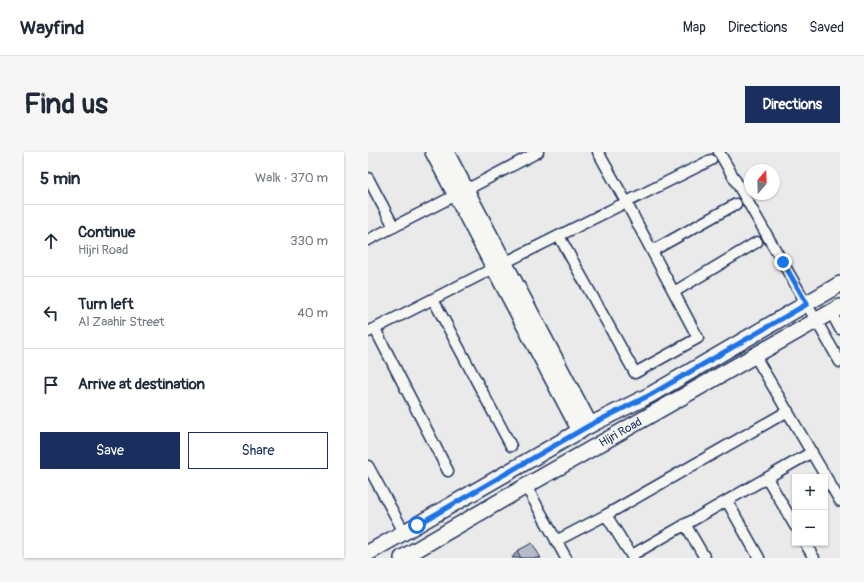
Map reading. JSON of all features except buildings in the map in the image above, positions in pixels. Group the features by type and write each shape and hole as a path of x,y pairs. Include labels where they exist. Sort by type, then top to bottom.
{"main road":[{"path":"433,152 461,193 585,428"},
{"path":"446,152 461,193"},
{"name":"Hijri Road","path":"368,553 585,428 650,395 840,284"},
{"name":"Hijri Road","path":"402,558 835,310"}],"street":[{"path":"368,240 461,193 525,155 538,152"},
{"path":"559,236 635,373 698,338 598,152"},
{"path":"719,152 840,362"},
{"path":"448,471 371,330 711,160"},
{"path":"368,178 394,227"},
{"path":"652,251 736,204"},
{"path":"674,292 757,242"},
{"path":"433,299 511,446"},
{"path":"835,310 840,329"},
{"path":"755,356 840,501"},
{"path":"556,541 606,515 788,411"},
{"path":"606,515 632,557 685,524 812,452"},
{"path":"368,466 404,532"},
{"path":"766,478 792,521"},
{"path":"526,486 566,558"},
{"path":"727,501 759,558"},
{"path":"685,524 705,558"},
{"path":"807,546 814,558"}],"route":[{"path":"417,525 590,425 650,395 807,304 783,262"}]}
